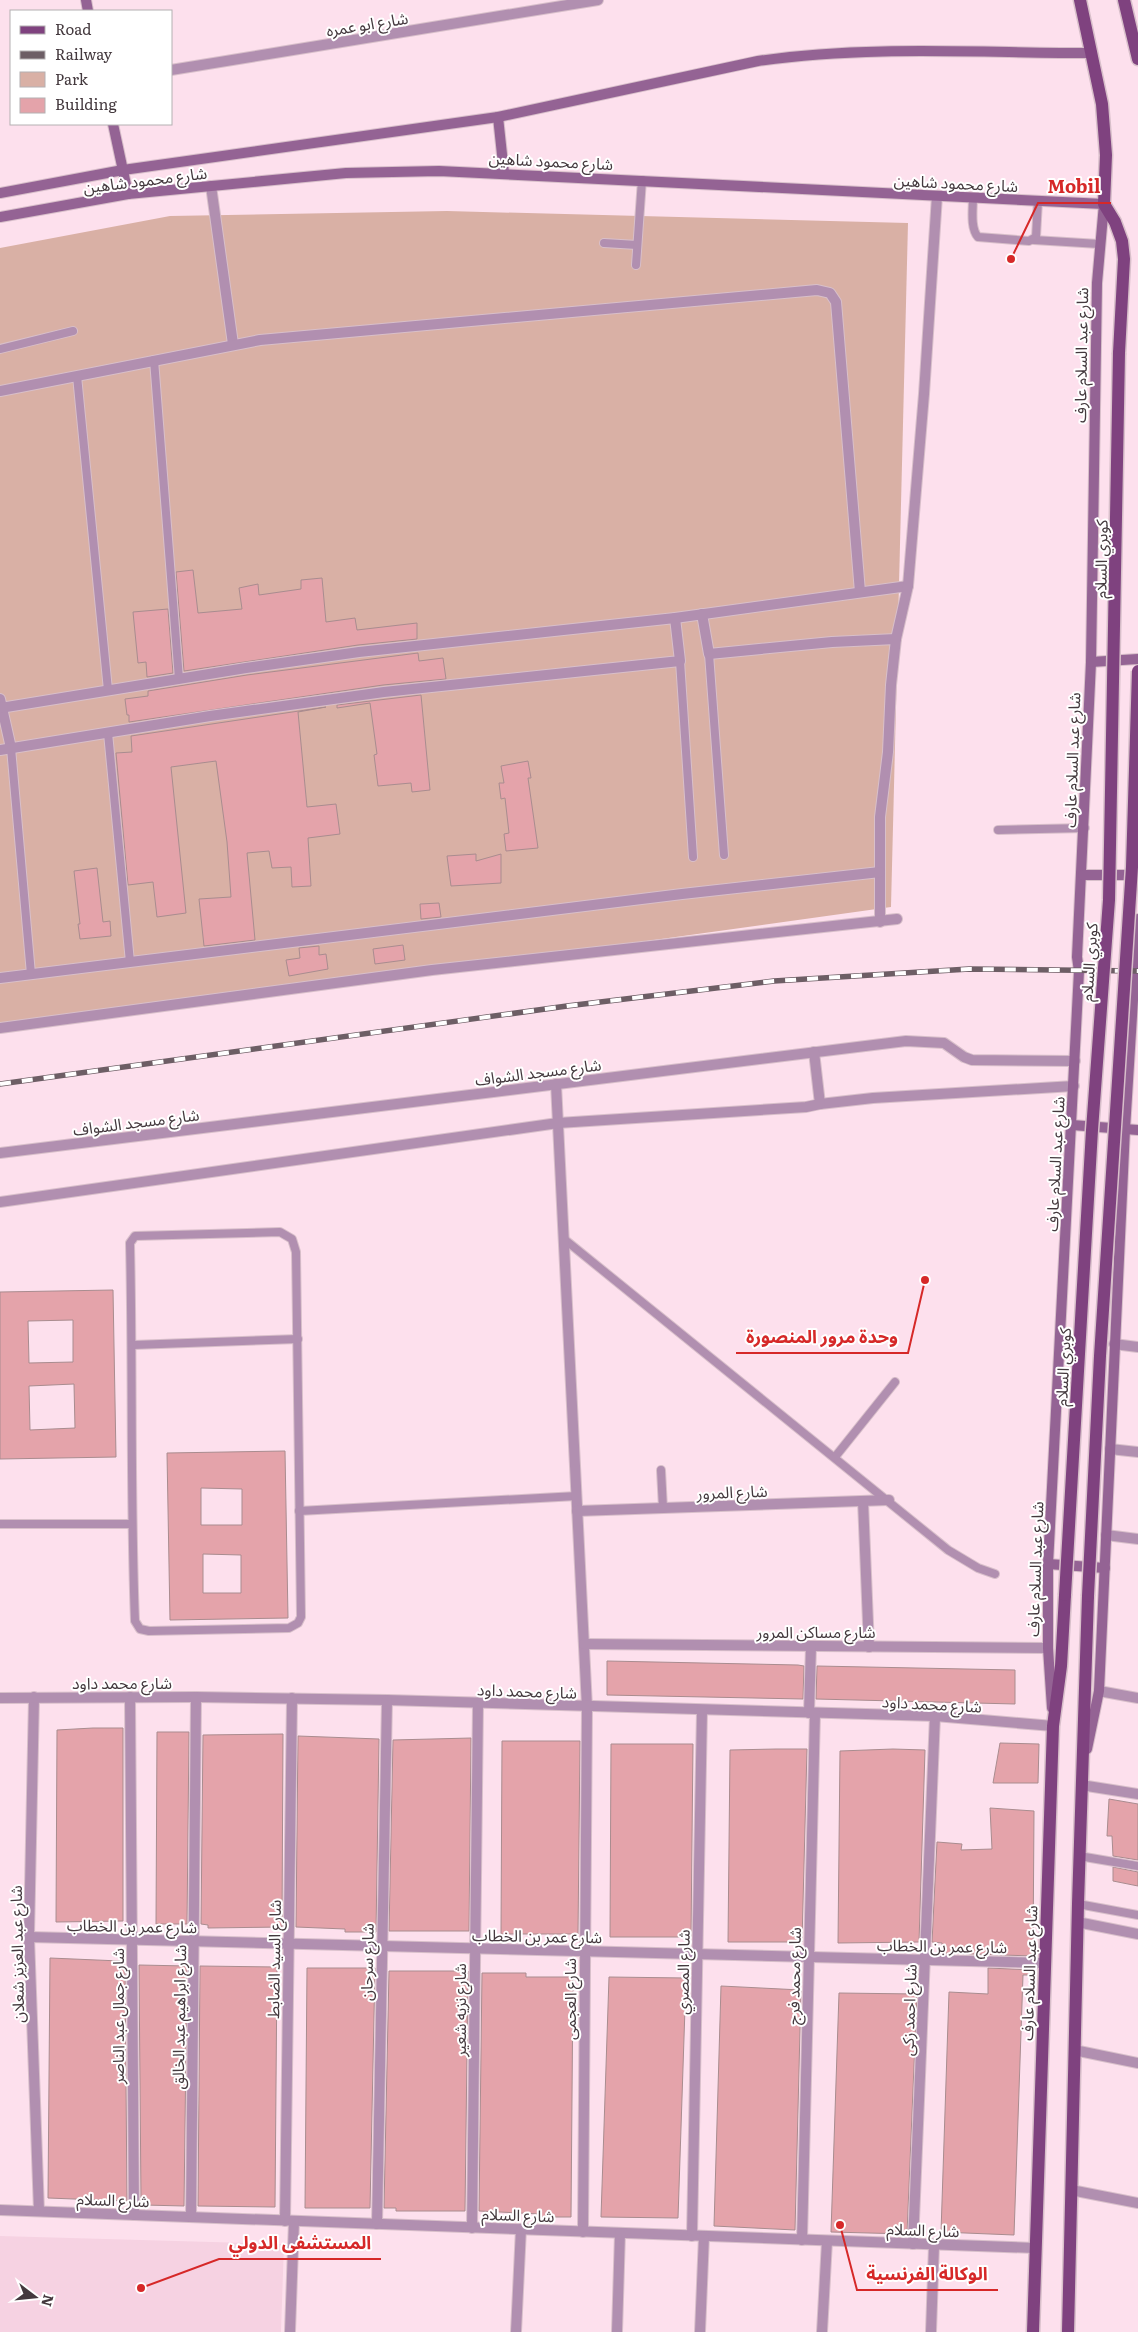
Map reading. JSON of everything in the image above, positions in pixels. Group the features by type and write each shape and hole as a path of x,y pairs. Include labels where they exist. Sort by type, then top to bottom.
{"main road":[{"name":"شارع عبد السلام عارف","path":"1033,2332 1053,1726 1048,1648 1048,1564 1074,1086 1079,971 1077,957 1085,828 1091,662 1099,244 1104,204 1106,155 1102,104 1080,0"},
{"path":"1124,0 1138,59"},
{"name":"شارع محمود شاهين","path":"0,193 123,170 498,117 758,61 790,56 852,52 1092,53"},
{"path":"498,117 504,173"},
{"path":"113,125 128,194"},
{"name":"شارع محمود شاهين","path":"0,217 128,194 346,173 439,170 1104,204"},
{"name":"كوبري السلام","path":"1053,1726 1061,1666 1092,1130 1109,900 1120,353 1124,259 1122,241 1115,222 1104,204"},
{"path":"1091,662 1138,659"},
{"path":"1068,2332 1077,1922 1088,1596 1100,1356 1132,867 1138,670"},
{"path":"1083,875 1138,875"},
{"path":"1082,1765 1099,1691 1114,1344 1138,920"},
{"path":"1072,1125 1138,1130"},
{"path":"1048,1564 1105,1568"}],"street":[{"name":"شارع ابو عمره","path":"172,70 598,0"},
{"path":"211,186 233,344"},
{"path":"880,922 880,817 888,752 891,685 896,639 908,586 924,394 936,196"},
{"path":"0,391 233,344 270,339 817,290 830,293 836,302 860,592"},
{"path":"675,618 680,661 384,692 210,716 5,749 1,705 359,652 675,618 908,586"},
{"path":"702,614 709,654 832,642 896,639"},
{"path":"0,978 682,894 880,872"},
{"path":"0,1028 138,1011 432,970 898,919"},
{"name":"شارع مسجد الشواف","path":"0,1153 906,1041 944,1043 964,1057 972,1060 1075,1061"},
{"path":"814,1052 820,1104"},
{"name":"شارع العجمى","path":"556,1084 587,1707 583,2232"},
{"path":"0,1202 558,1123 806,1107 873,1098 1074,1086"},
{"path":"1114,1344 1138,1347"},
{"path":"1110,1449 1138,1452"},
{"name":"شارع المرور","path":"578,1511 888,1500"},
{"path":"863,1501 869,1646"},
{"path":"1106,1535 1138,1539"},
{"name":"شارع مساكن المرور","path":"584,1644 1048,1648"},
{"name":"شارع محمد فرج","path":"802,2240 809,1957 811,1646"},
{"path":"1099,1691 1138,1698"},
{"name":"شارع محمد داود","path":"0,1698 34,1696 386,1700 935,1716 1053,1726"},
{"name":"شارع عبد العزيز شعلان","path":"34,1696 29,1937 39,2212"},
{"name":"شارع جمال عبد الناصر","path":"130,1697 134,2215"},
{"name":"شارع ابراهيم عبد الخالق","path":"191,2217 196,1697"},
{"name":"شارع السيد الضابط","path":"290,2332 288,1944 292,1698"},
{"name":"شارع سرحان","path":"377,2224 386,1700"},
{"name":"شارع نزيه شعير","path":"472,2228 478,1703"},
{"name":"شارع المصري","path":"692,2236 702,1710"},
{"name":"شارع احمد زكى","path":"913,2244 935,1716"},
{"path":"1081,1785 1138,1794"},
{"path":"1077,1922 1138,1934"},
{"name":"شارع عمر بن الخطاب","path":"29,1937 1045,1963"},
{"path":"1074,2050 1138,2063"},
{"path":"1071,2190 1138,2203"},
{"name":"شارع السلام","path":"0,2210 1035,2248"},
{"path":"516,2332 521,2229"},
{"path":"617,2332 620,2233"},
{"path":"700,2332 704,2236"},
{"path":"822,2332 827,2241"},
{"path":"931,2332 934,2244"}],"lane":[{"path":"636,265 642,180"},
{"path":"973,197 973,227 974,233 978,237 1099,244"},
{"path":"1034,240 1036,237 1038,201"},
{"path":"604,243 637,245"},
{"path":"0,349 73,332"},
{"path":"154,360 179,678"},
{"path":"77,376 108,690"},
{"path":"709,654 724,855"},
{"path":"680,661 693,857"},
{"path":"108,733 130,962"},
{"path":"5,749 31,974"},
{"path":"998,830 1085,828"},
{"path":"280,1232 292,1238 296,1252 298,1338 301,1617 298,1623 289,1628 149,1631 140,1629 135,1621 131,1524 133,1345 130,1243 135,1236 280,1232"},
{"path":"564,1239 962,1560 995,1574"},
{"path":"133,1345 298,1338"},
{"path":"835,1457 895,1382"},
{"path":"661,1470 663,1508"},
{"path":"299,1512 577,1496"},
{"path":"0,1524 131,1524"},
{"path":"1079,1856 1138,1866"},
{"path":"1078,1904 1138,1915"}],"shaded area":[{"path":"0,2236 284,2244 281,2332 0,2332"}],"green space":[{"path":"447,211 908,223 891,907 0,1031 0,248 170,216"}],"building":[{"path":"193,570 198,613 242,609 239,588 258,584 259,595 301,589 301,580 322,578 326,622 355,618 357,630 417,623 417,639 358,645 184,671 176,572"},
{"path":"168,609 173,673 147,677 146,662 138,663 133,612"},
{"path":"418,653 419,661 443,658 446,679 383,685 129,722 129,715 127,715 125,699 148,696 148,691 247,675"},
{"path":"421,695 430,790 412,792 411,783 378,786 374,755 377,754 370,703 337,708 337,705"},
{"path":"326,707 298,712 307,807 336,804 340,834 308,838 311,886 292,887 291,867 272,868 269,851 247,853 255,940 204,946 199,899 231,897 227,842 216,761 171,767 186,913 157,917 153,882 128,885 116,753 132,752 131,736"},
{"path":"528,761 531,778 528,778 538,848 506,851 504,834 509,833 505,798 501,799 499,783 504,783 501,766"},
{"path":"476,854 476,861 501,854 501,883 451,886 447,856"},
{"path":"97,868 103,922 110,921 111,936 80,939 74,871"},
{"path":"439,903 441,917 421,919 420,904"},
{"path":"403,945 405,960 375,964 373,949"},
{"path":"319,946 319,955 326,954 328,969 289,976 286,960 300,958 299,948"},
{"path":"113,1290 116,1457 0,1459 0,1292","holes":["73,1320 73,1362 29,1363 28,1321","74,1384 75,1428 30,1430 29,1386"]},
{"path":"285,1451 288,1618 170,1620 167,1453","holes":["201,1488 242,1489 242,1525 201,1525","203,1554 241,1555 241,1593 203,1593"]},
{"path":"607,1661 804,1666 803,1699 607,1695"},
{"path":"817,1666 1015,1670 1015,1704 816,1699"},
{"path":"123,1728 123,1921 56,1922 57,1730"},
{"path":"157,1732 189,1732 187,1924 156,1924"},
{"path":"283,1734 282,1927 208,1928 208,1925 201,1924 203,1735"},
{"path":"298,1736 379,1739 376,1932 345,1932 345,1929 296,1927"},
{"path":"471,1738 469,1931 389,1931 393,1740"},
{"path":"502,1741 580,1741 578,1934 501,1934"},
{"path":"1000,1743 1039,1744 1038,1783 993,1783"},
{"path":"611,1744 693,1744 691,1937 610,1937"},
{"path":"807,1749 802,1942 728,1942 730,1750"},
{"path":"925,1750 919,1942 838,1943 840,1751"},
{"path":"1109,1799 1138,1804 1138,1860 1113,1856 1112,1836 1107,1836"},
{"path":"990,1808 1034,1811 1033,1956 942,1953 942,1943 932,1942 937,1842 962,1844 961,1850 992,1849"},
{"path":"1113,1867 1138,1872 1138,1886 1113,1881"},
{"path":"50,1958 120,1961 120,1965 125,1965 127,2201 48,2198"},
{"path":"139,1965 187,1966 184,2206 144,2205 144,2201 141,2201"},
{"path":"200,1966 277,1967 275,2207 198,2206"},
{"path":"307,1968 375,1968 370,2208 305,2208"},
{"path":"988,1968 1033,1970 1033,1975 1023,1975 1014,2235 941,2232 949,1992 988,1994"},
{"path":"389,1971 468,1971 465,2211 396,2211 396,2208 384,2208"},
{"path":"482,1973 526,1973 526,1977 573,1977 571,2217 540,2217 540,2214 479,2211"},
{"path":"609,1977 686,1978 678,2218 601,2217"},
{"path":"721,1986 801,1990 795,2230 714,2226"},
{"path":"839,1993 917,1994 907,2234 831,2232"}],"railway":[{"path":"0,1084 567,1006 774,981 969,969 1138,971"}],"place":[{"name":"Mobil","path":"1011,259"},
{"name":"وحدة مرور المنصورة","path":"925,1280"},
{"name":"الوكالة الفرنسية","path":"840,2225"},
{"name":"المستشفى الدولي","path":"141,2288"}]}
